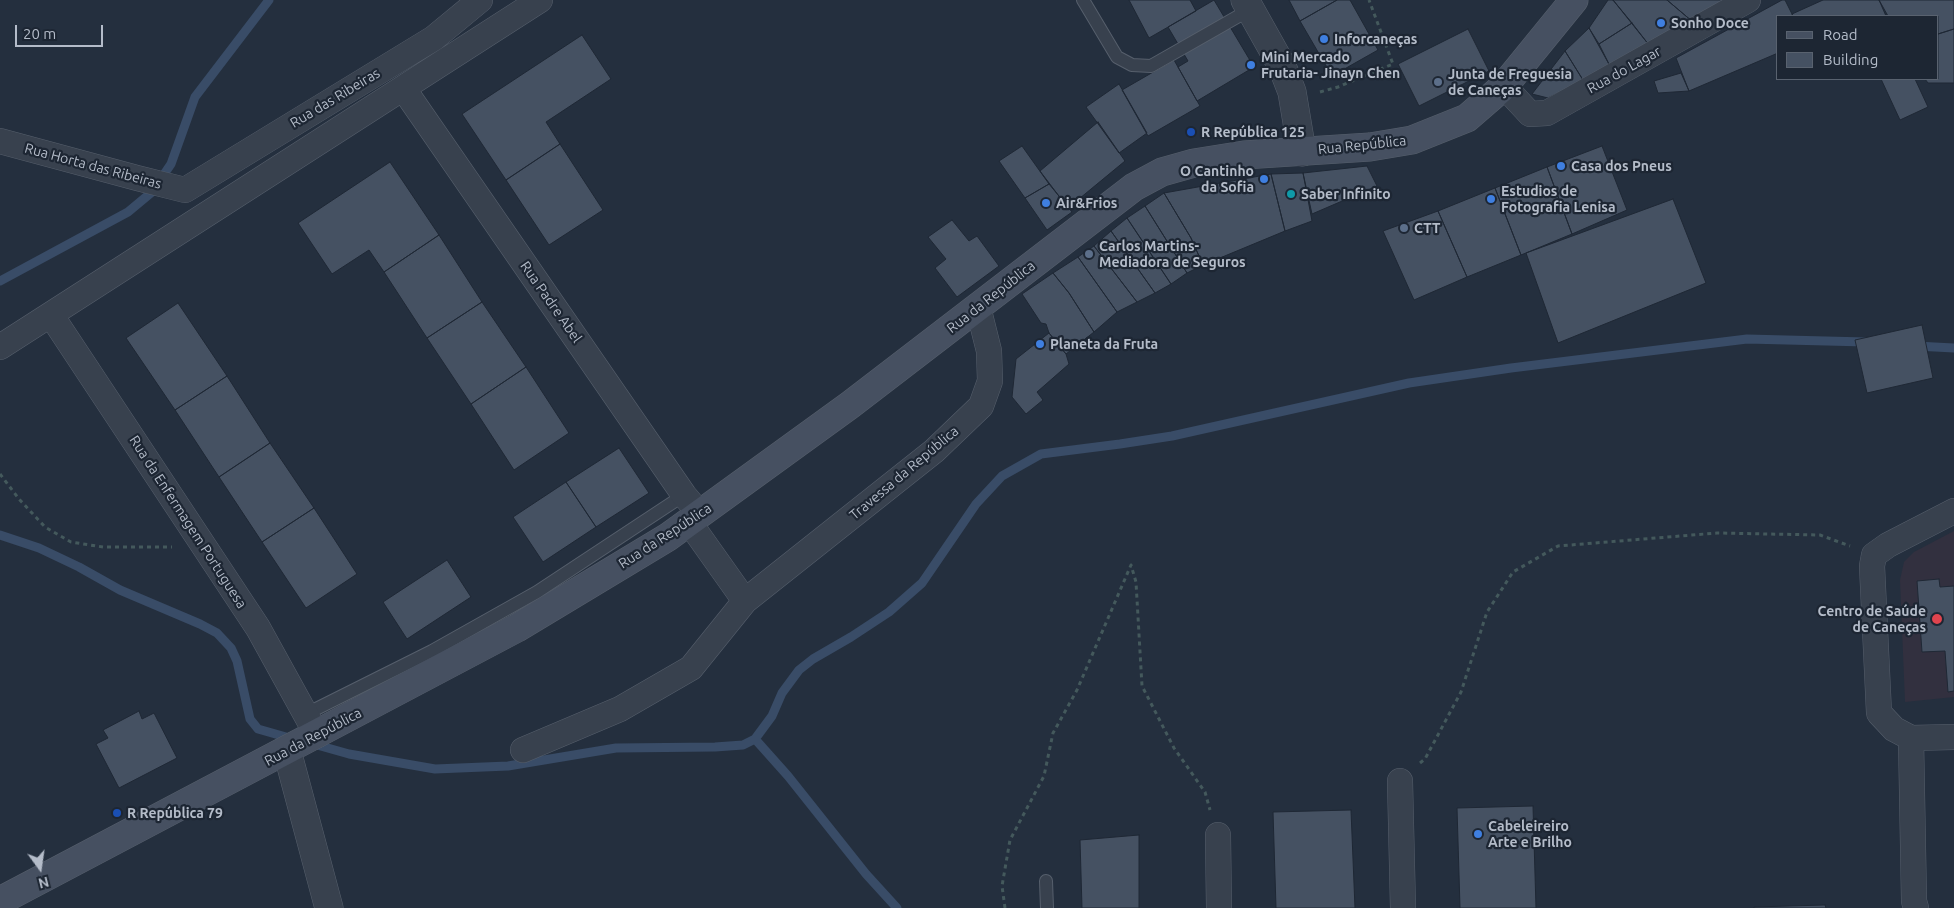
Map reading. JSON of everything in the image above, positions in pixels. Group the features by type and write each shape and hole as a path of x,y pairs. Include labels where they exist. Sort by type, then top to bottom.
{"main road":[{"name":"Rua República","path":"1302,152 1370,147 1412,140 1467,118 1504,86 1574,0"},
{"name":"Rua da República","path":"7,898 287,751 312,725 517,628 668,537 691,511 850,404 1134,187 1162,172 1194,164 1240,155 1302,152"}],"street":[{"name":"Rua das Ribeiras","path":"185,190 434,38 480,0"},
{"path":"0,348 540,0"},
{"name":"Rua do Lagar","path":"1504,86 1530,114 1547,113 1748,0"},
{"path":"1248,5 1282,66 1294,99 1302,152"},
{"name":"Rua Padre Abel","path":"403,88 691,511"},
{"name":"Rua Horta das Ribeiras","path":"0,141 185,190"},
{"name":"Travessa da República","path":"523,750 620,709 691,668 745,601 934,450 981,406 990,381 989,351 978,307"},
{"name":"Rua da Enfermagem Portuguesa","path":"51,314 258,628 312,725"},
{"path":"691,511 745,601"},
{"path":"1954,511 1908,534 1874,555 1872,566 1879,713 1894,730 1911,738 1954,736"},
{"path":"1911,738 1914,900 1916,908"},
{"path":"287,751 329,908"},
{"path":"1400,781 1403,908"},
{"path":"1218,836 1219,908"}],"lane":[{"path":"1083,0 1117,57 1132,65 1151,66 1248,5"},
{"path":"1046,880 1047,908"}],"path":[{"path":"1294,99 1338,87 1393,64 1369,0"},
{"path":"0,474 19,499 45,527 71,542 103,547 204,547"},
{"path":"1400,781 1425,759 1461,692 1487,612 1513,572 1558,546 1717,533 1820,535 1874,555"},
{"path":"1005,908 1002,886 1010,840 1044,776 1052,734 1077,690 1131,565 1136,582 1142,686 1174,748 1204,792 1218,836"}],"shaded area":[{"path":"1954,531 1954,697 1905,702 1900,580 1904,562 1914,552"}],"building":[{"path":"1129,0 1190,0 1196,11 1149,38"},
{"path":"1214,0 1254,67 1197,101 1178,67 1188,61 1168,27"},
{"path":"1289,0 1337,0 1300,21"},
{"path":"1337,0 1350,0 1378,50 1332,76 1300,21"},
{"path":"1608,0 1613,0 1632,23 1599,44 1589,28"},
{"name":"Sonho Doce","path":"1613,0 1667,0 1693,22 1649,45"},
{"path":"1667,0 1726,0 1693,22"},
{"path":"1782,0 1785,0 1792,15 1776,15 1776,54 1689,91 1676,58"},
{"path":"1823,0 1879,0 1886,15 1792,15"},
{"path":"1879,0 1954,0 1954,29 1939,34 1939,15 1887,15"},
{"path":"1632,23 1649,45 1610,66 1599,44"},
{"path":"1589,28 1610,66 1583,80 1565,51"},
{"path":"1468,29 1489,71 1419,106 1398,64"},
{"path":"1954,29 1954,83 1928,83 1926,80 1939,80 1939,34"},
{"path":"582,35 611,79 546,122 560,144 506,180 462,114"},
{"path":"1565,51 1583,80 1548,98 1532,94"},
{"path":"1174,60 1200,106 1148,136 1122,90"},
{"path":"1681,73 1689,91 1658,93 1654,81"},
{"path":"1881,80 1915,80 1928,107 1900,120"},
{"path":"1119,84 1147,133 1119,153 1086,107"},
{"path":"1098,122 1125,161 1068,208 1040,171"},
{"path":"560,144 603,210 549,245 506,180"},
{"path":"1022,146 1049,184 1025,198 999,161"},
{"path":"1602,146 1627,210 1572,234 1547,167"},
{"path":"390,162 439,235 384,272 369,250 332,274 298,223"},
{"path":"1367,166 1377,186 1312,214 1303,173"},
{"path":"1547,167 1572,234 1521,255 1495,188"},
{"name":"Saber Infinito","path":"1303,173 1312,221 1285,231 1271,174"},
{"path":"1271,174 1285,231 1203,265 1191,238 1164,193"},
{"name":"Air&Frios","path":"1049,184 1072,212 1047,230 1025,198"},
{"path":"1495,188 1521,255 1467,277 1438,211"},
{"path":"1164,193 1191,238 1203,265 1187,273 1145,206"},
{"path":"1673,199 1706,283 1558,343 1526,253"},
{"path":"1145,206 1187,273 1171,284 1127,218"},
{"path":"1438,211 1467,277 1414,300 1383,231"},
{"path":"1127,218 1171,284 1155,293 1111,231"},
{"path":"952,220 969,241 977,236 999,266 957,297 935,268 946,259 928,237"},
{"path":"1111,231 1155,293 1137,302 1094,246"},
{"path":"439,235 482,302 427,338 384,272"},
{"path":"1094,246 1137,302 1117,312 1078,257"},
{"path":"1078,257 1117,312 1094,332 1069,293 1053,273"},
{"path":"1053,273 1069,293 1094,332 1066,354 1049,333 1046,324 1041,323 1022,294"},
{"path":"482,302 526,367 471,404 427,338"},
{"path":"178,303 227,376 175,410 126,338"},
{"path":"1922,325 1933,378 1867,393 1855,340"},
{"path":"1049,333 1066,354 1069,364 1037,392 1043,400 1026,414 1012,397 1016,359"},
{"path":"526,367 569,433 514,470 471,404"},
{"path":"227,376 270,443 219,477 175,410"},
{"path":"270,443 314,508 262,542 219,477"},
{"path":"619,448 649,493 596,527 566,482"},
{"path":"566,482 596,527 543,562 513,517"},
{"path":"314,508 357,574 306,608 262,542"},
{"path":"447,560 471,597 407,639 383,602"},
{"name":"Centro de Saúde de Caneças","path":"1939,579 1940,587 1954,586 1954,691 1948,692 1945,651 1922,652 1917,581"},
{"path":"139,711 142,719 154,713 177,758 119,788 96,744 108,738 103,730"},
{"path":"1533,806 1536,908 1460,908 1457,808"},
{"path":"1351,810 1355,908 1276,908 1273,812"},
{"path":"1139,835 1139,908 1082,908 1080,840"},
{"path":"1825,905 1826,908 1754,908 1754,907"}],"waterway":[{"path":"0,281 128,212 152,192 171,164 195,97 269,0"},
{"path":"310,743 349,754 435,769 508,766 616,748 743,745 755,739 772,716 782,693 799,670 813,659 889,612 922,583 976,504 1002,476 1041,454 1172,436 1409,383 1511,368 1747,339 1866,342"},
{"path":"1916,346 1954,348"},
{"path":"0,535 39,548 79,567 120,590 217,633 231,648 237,661 250,719 258,729 293,739"},
{"path":"755,739 788,776 866,874 897,908"}],"place":[{"name":"Sonho Doce","path":"1661,23"},
{"name":"Inforcaneças","path":"1324,39"},
{"name":"Mini Mercado Frutaria- Jinayn Chen","path":"1251,65"},
{"name":"Junta de Freguesia de Caneças","path":"1438,82"},
{"name":"R República 125","path":"1191,132"},
{"name":"Casa dos Pneus","path":"1561,166"},
{"name":"O Cantinho da Sofia","path":"1264,179"},
{"name":"Saber Infinito","path":"1291,194"},
{"name":"Estudios de Fotografia Lenisa","path":"1491,199"},
{"name":"Air&Frios","path":"1046,203"},
{"name":"CTT","path":"1404,228"},
{"name":"Carlos Martins- Mediadora de Seguros","path":"1089,254"},
{"name":"Planeta da Fruta","path":"1040,344"},
{"name":"Centro de Saúde de Caneças","path":"1937,619"},
{"name":"R República 79","path":"117,813"},
{"name":"Cabeleireiro Arte e Brilho","path":"1478,834"}]}
